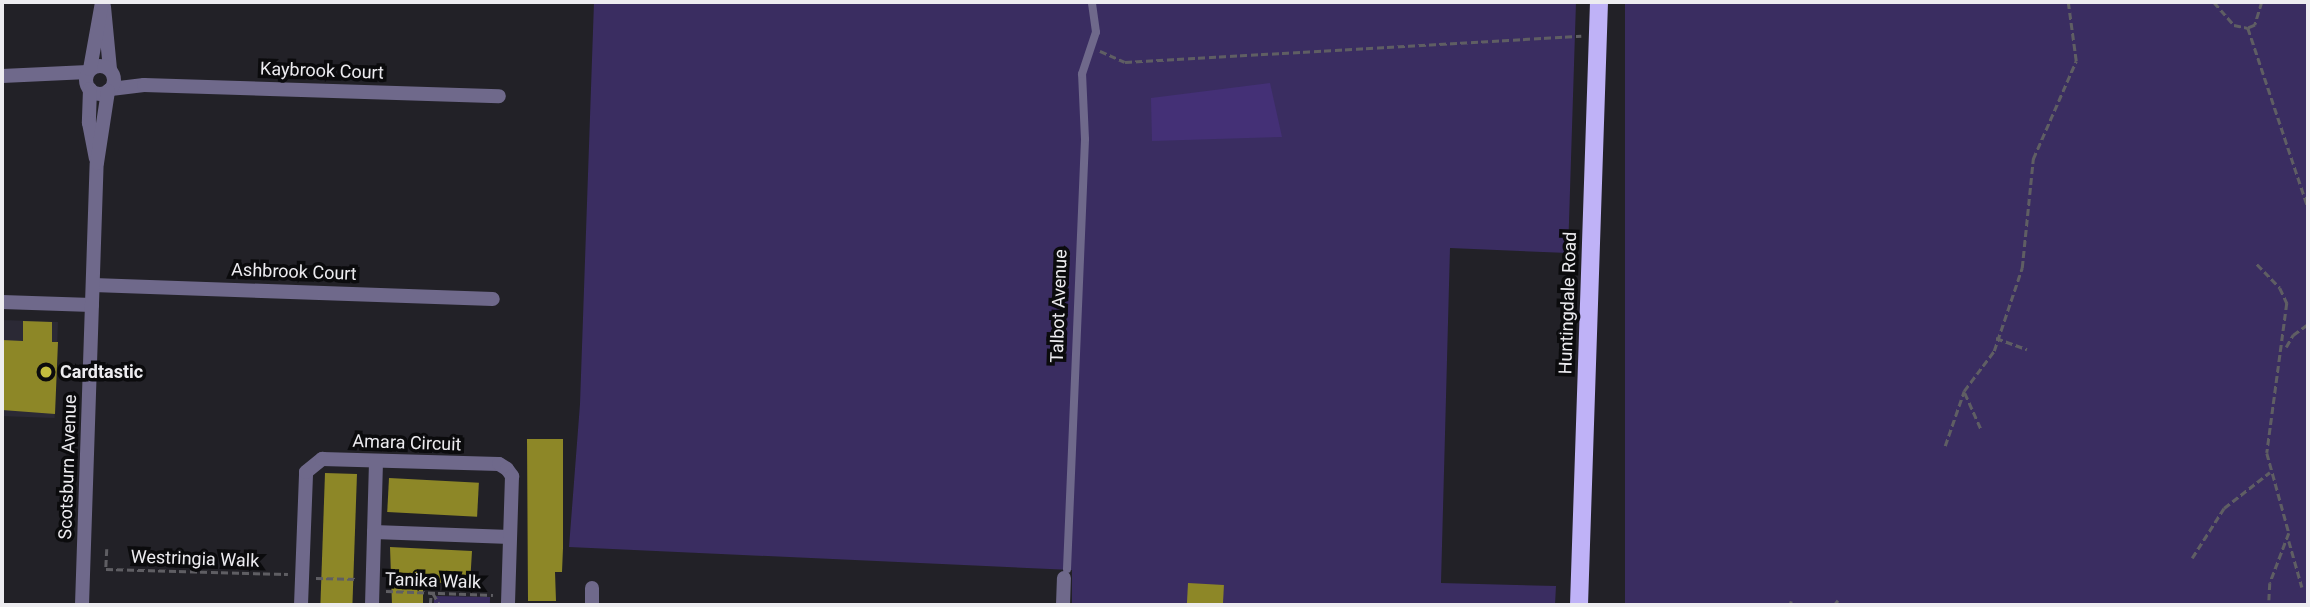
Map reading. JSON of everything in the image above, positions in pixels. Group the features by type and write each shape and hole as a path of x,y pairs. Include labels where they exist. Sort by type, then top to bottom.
{"main road":[{"name":"Huntingdale Road","path":"1579,605 1599,2"}],"street":[{"name":"Scotsburn Avenue","path":"97,163 89,123 89,79 102,2"},
{"name":"Scotsburn Avenue","path":"82,605 97,163 111,82 102,2"},
{"path":"89,79 103,65 111,82"},
{"path":"2,76 111,82"},
{"name":"Kaybrook Court","path":"111,82 499,96"},
{"name":"Ashbrook Court","path":"93,285 493,299"},
{"path":"2,302 92,304"},
{"name":"Amara Circuit","path":"301,605 306,472 322,459 499,464 507,469 512,476 508,605"},
{"path":"372,592 376,461"},
{"path":"374,532 510,537"},
{"name":"Talbot Avenue","path":"1063,605 1065,574"},
{"path":"592,588 592,605"}],"lane":[{"name":"Talbot Avenue","path":"1065,574 1086,139 1082,74 1096,32 1093,2"}],"path":[{"path":"1945,446 1964,391 1994,351 1996,338 2022,268 2033,159 2076,61 2068,2"},
{"path":"2214,2 2234,25 2248,28 2255,25 2262,2"},
{"path":"2248,28 2293,172 2308,207"},
{"path":"1091,47 1125,62 1598,35"},
{"path":"2257,264 2280,288 2287,303 2284,350 2269,426 2270,472 2287,517 2288,538 2302,587"},
{"path":"2284,350 2293,335 2308,324"},
{"path":"1996,338 2027,349"},
{"path":"1964,391 1981,429"},
{"path":"2192,558 2224,508 2270,472"},
{"path":"2269,600 2270,583 2288,538"},
{"name":"Westringia Walk","path":"107,550 106,569 302,576"},
{"name":"Tanika Walk","path":"302,576 372,592 493,595"},
{"path":"430,605 432,593"},
{"path":"432,593 440,605"},
{"path":"1833,605 1838,600"}],"shaded area":[{"path":"594,2 1576,2 1568,253 1450,248 1441,583 1556,586 1555,605 1072,605 1072,570 569,547 580,404"},
{"path":"1625,2 2308,2 2308,605 1625,605"},
{"path":"1270,83 1282,137 1152,141 1151,98"},
{"path":"2,320 58,322 55,418 2,416"},
{"path":"434,596 490,597 490,605 434,605"}],"building":[{"path":"23,321 52,322 52,342 58,342 55,414 2,410 2,340 23,341"},
{"path":"527,439 563,439 562,572 555,572 556,601 528,601"},
{"path":"325,473 357,474 352,605 320,605"},
{"path":"389,478 479,483 477,517 387,512"},
{"path":"390,547 472,551 470,584 423,582 423,605 392,605"},
{"path":"1188,583 1224,585 1223,605 1187,605"}],"place":[{"name":"Cardtastic","path":"46,372"}]}
